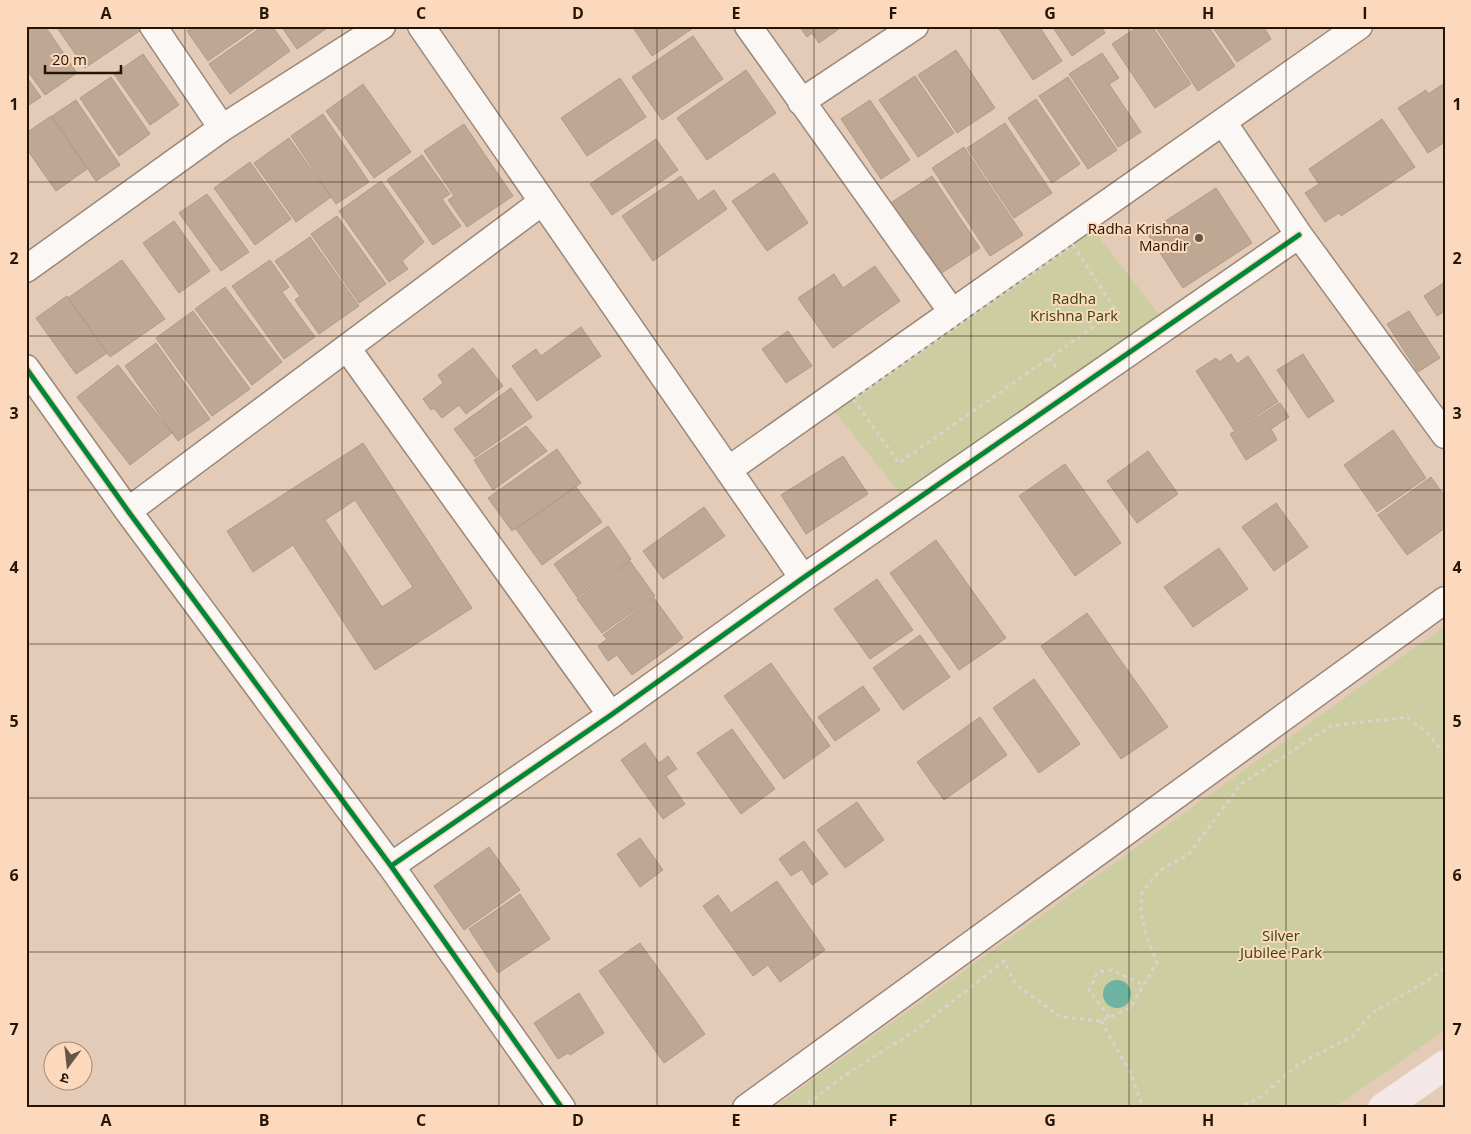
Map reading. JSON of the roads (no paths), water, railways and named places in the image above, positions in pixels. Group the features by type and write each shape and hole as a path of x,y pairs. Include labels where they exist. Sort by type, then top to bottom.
{"main road":[{"path":"1383,1108 1445,1065"}],"street":[{"path":"153,26 222,128"},
{"path":"26,270 222,128 382,26"},
{"path":"421,26 803,578"},
{"path":"748,26 952,312"},
{"path":"801,102 915,26"},
{"path":"728,470 1359,26"},
{"path":"1223,122 1299,235 1445,435"},
{"path":"128,511 542,202"},
{"path":"391,866 611,715 803,578 1299,235"},
{"path":"347,348 611,715"},
{"path":"26,368 128,511 391,866 562,1108"},
{"path":"746,1108 1445,600"}],"water":[{"path":"1117,980 1127,984 1131,994 1127,1004 1117,1008 1107,1004 1103,994 1107,984"}],"place":[{"name":"Radha Krishna Mandir","path":"1199,238"}],"park label":[{"name":"Radha Krishna Park","path":"1074,308"},
{"name":"Silver Jubilee Park","path":"1281,944"}]}
